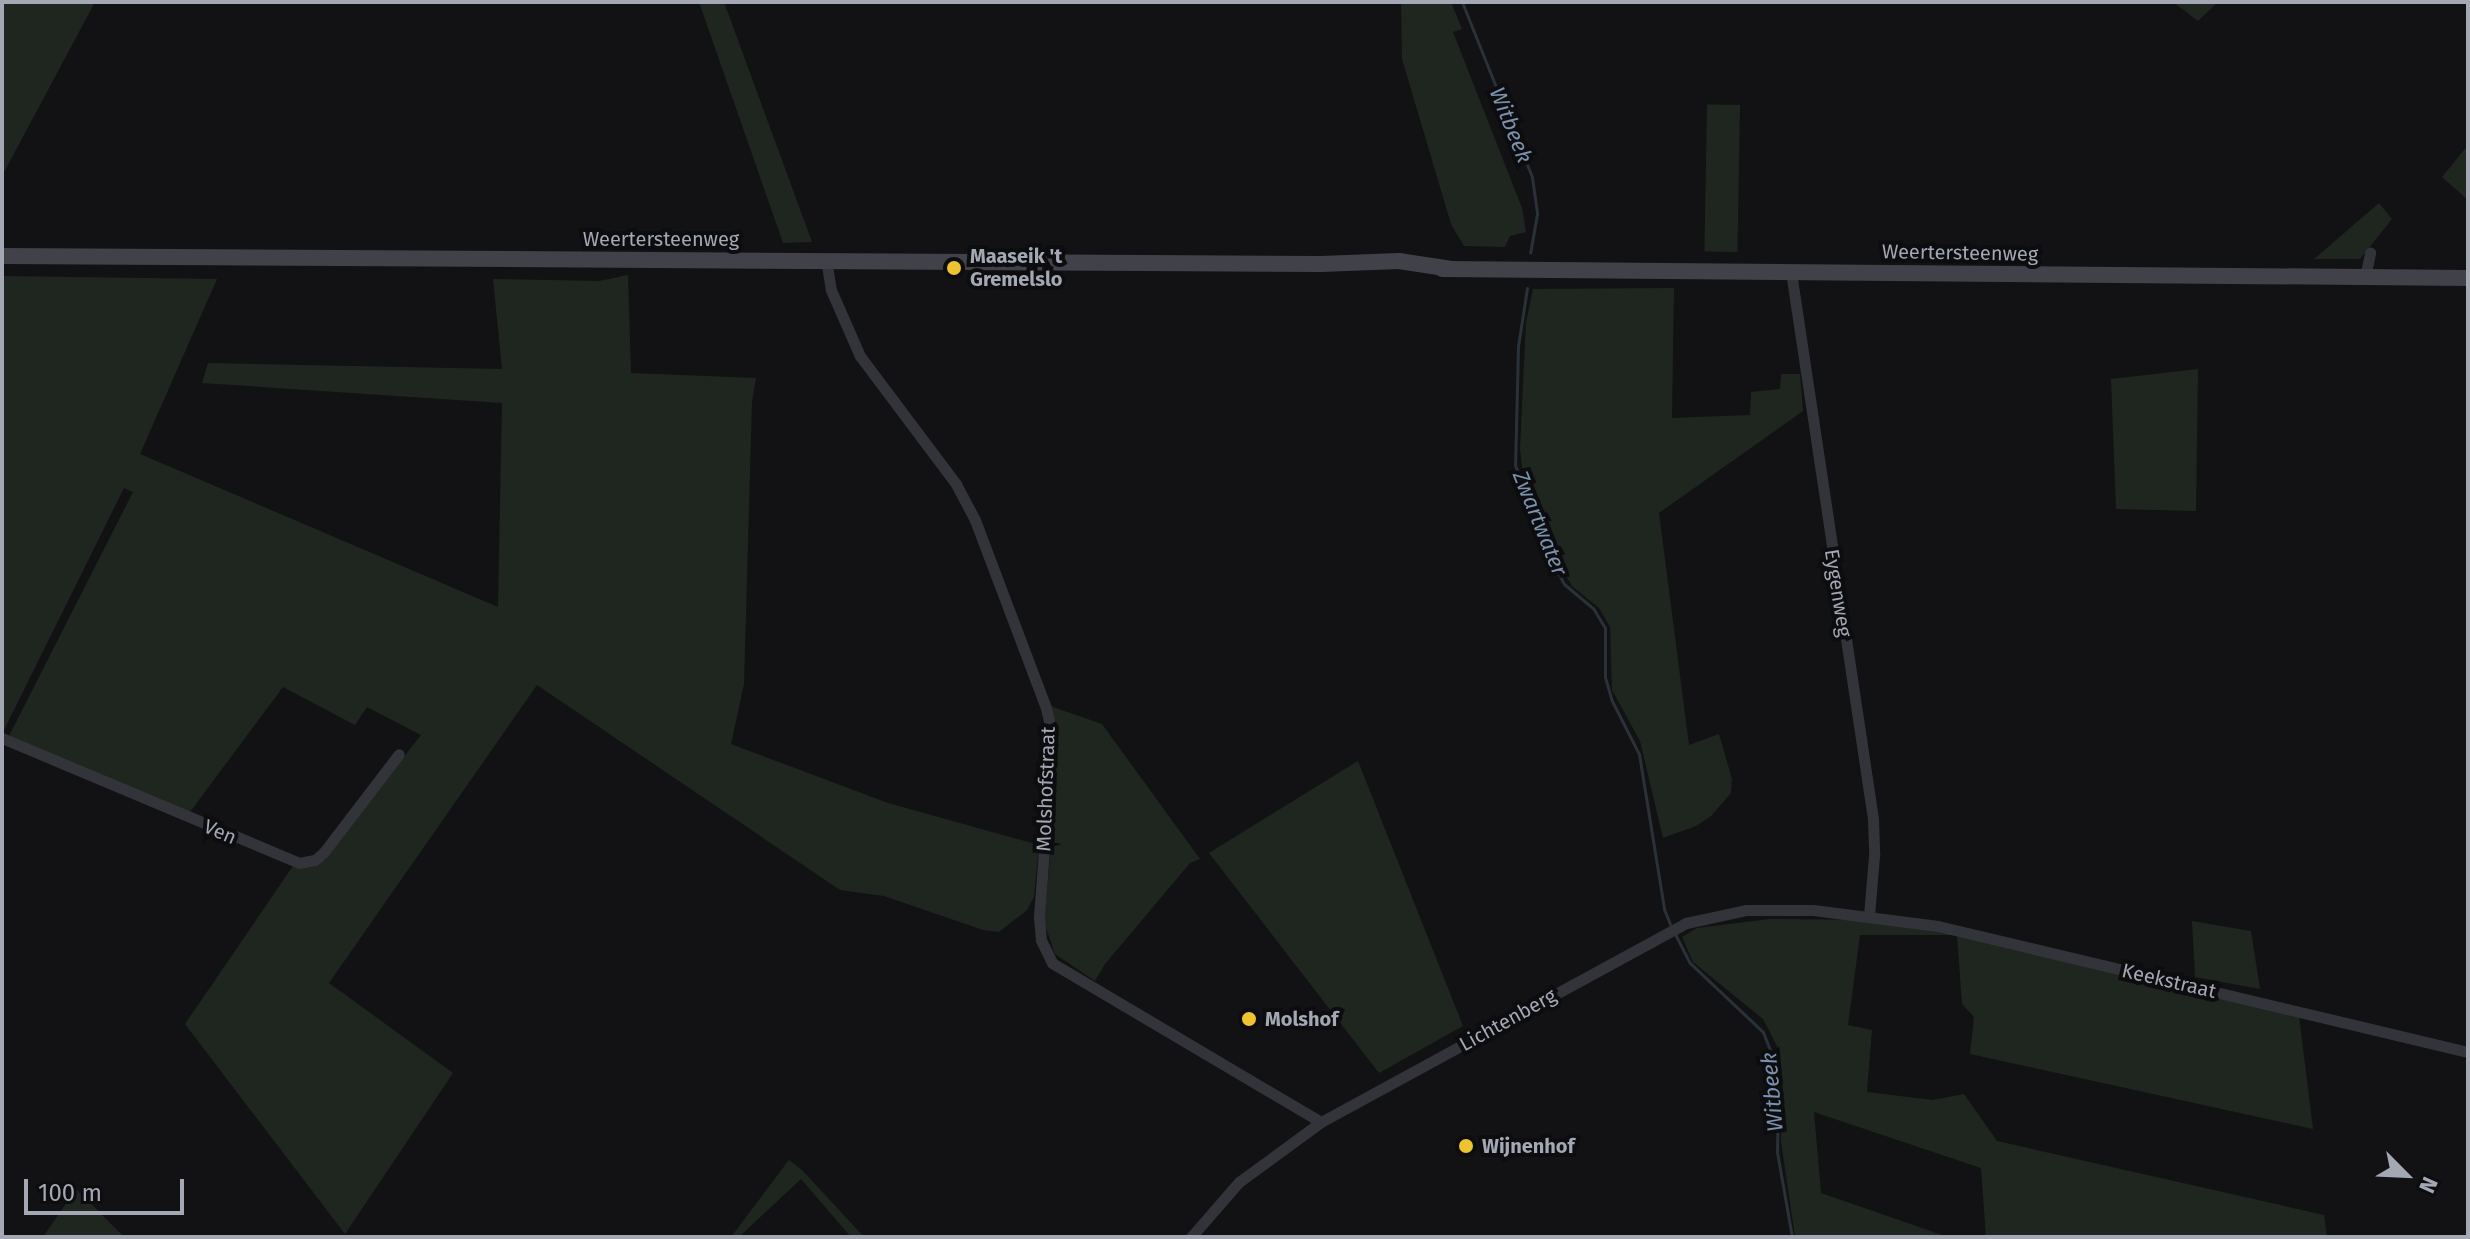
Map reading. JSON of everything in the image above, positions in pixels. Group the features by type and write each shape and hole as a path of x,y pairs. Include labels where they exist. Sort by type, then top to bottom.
{"main road":[{"name":"Weertersteenweg","path":"2,256 1321,264 1399,261 1451,269 2468,278"}],"street":[{"path":"2365,277 2370,253"},
{"name":"Molshofstraat","path":"826,259 831,290 860,356 956,484 975,520 1046,708 1051,730 1051,757 1039,917 1041,940 1052,963 1321,1122"},
{"name":"Eygenweg","path":"1791,272 1873,819 1874,856 1869,916"},
{"name":"Ven","path":"2,738 299,863 311,861 324,852 399,754"},
{"name":"Lichtenberg","path":"1191,1237 1239,1182 1321,1122 1686,923 1746,910 1813,910 1869,916"},
{"name":"Keekstraat","path":"1869,916 1938,926 2468,1052"}],"shaded area":[{"path":"2,2 95,2 2,176"},
{"path":"699,2 724,2 812,242 783,243"},
{"path":"1401,2 1451,2 1462,29 1453,32 1522,208 1526,232 1510,236 1505,247 1464,246 1451,224 1402,59"},
{"path":"2173,2 2218,2 2198,21"},
{"path":"1707,104 1740,105 1737,252 1704,251"},
{"path":"2468,145 2468,200 2442,177"},
{"path":"2379,203 2392,219 2360,259 2314,259"},
{"path":"628,275 631,373 756,378 752,402 744,684 731,744 888,803 1039,845 1034,897 1027,910 999,932 983,930 884,896 840,890 537,685 329,983 453,1073 345,1234 185,1024 293,866 328,853 421,735 367,707 355,725 283,687 187,816 8,738 133,492 124,488 2,734 2,276 217,279 140,454 498,607 502,403 202,383 208,363 502,369 493,279 599,281"},
{"path":"1674,288 1672,418 1750,415 1751,392 1780,389 1781,374 1800,374 1803,411 1659,513 1689,745 1719,734 1732,779 1731,793 1711,816 1696,826 1663,838 1640,741 1612,690 1610,627 1599,608 1572,586 1559,564 1543,510 1523,474 1520,449 1526,322 1533,289"},
{"path":"2198,369 2196,511 2116,509 2111,379"},
{"path":"1050,706 1102,724 1200,859 1190,863 1105,964 1095,981 1055,954 1044,922 1055,804 1056,742"},
{"path":"1358,761 1463,1026 1379,1073 1209,853"},
{"path":"1770,919 1867,920 1957,935 1860,935 1848,1025 1872,1030 1867,1092 1933,1100 1964,1094 1997,1141 2324,1215 2327,1237 1986,1237 1981,1168 1814,1112 1821,1193 1948,1237 1795,1237 1781,1141 1783,1080 1777,1046 1763,1019 1693,962 1682,937 1697,928"},
{"path":"2192,921 2251,931 2260,989 2195,977"},
{"path":"1957,935 2299,1016 2313,1129 1970,1054 1974,1017 1962,1004"},
{"path":"789,1160 864,1237 851,1237 801,1179 739,1237 731,1237"},
{"path":"76,1189 124,1237 43,1237"}],"waterway":[{"name":"Witbeek","path":"1462,2 1532,177 1537,214 1530,252"},
{"name":"Zwartwater","path":"1527,288 1518,346 1515,465 1526,495 1537,509 1553,564 1564,584 1593,608 1605,628 1605,677 1612,701 1639,754 1664,909 1670,924"},
{"name":"Witbeek","path":"1675,934 1690,963 1763,1032 1773,1058 1778,1096 1777,1152 1792,1237"}],"place":[{"name":"Maaseik 't Gremelslo","path":"954,268"},
{"name":"Molshof","path":"1249,1019"},
{"name":"Wijnenhof","path":"1466,1146"}]}
